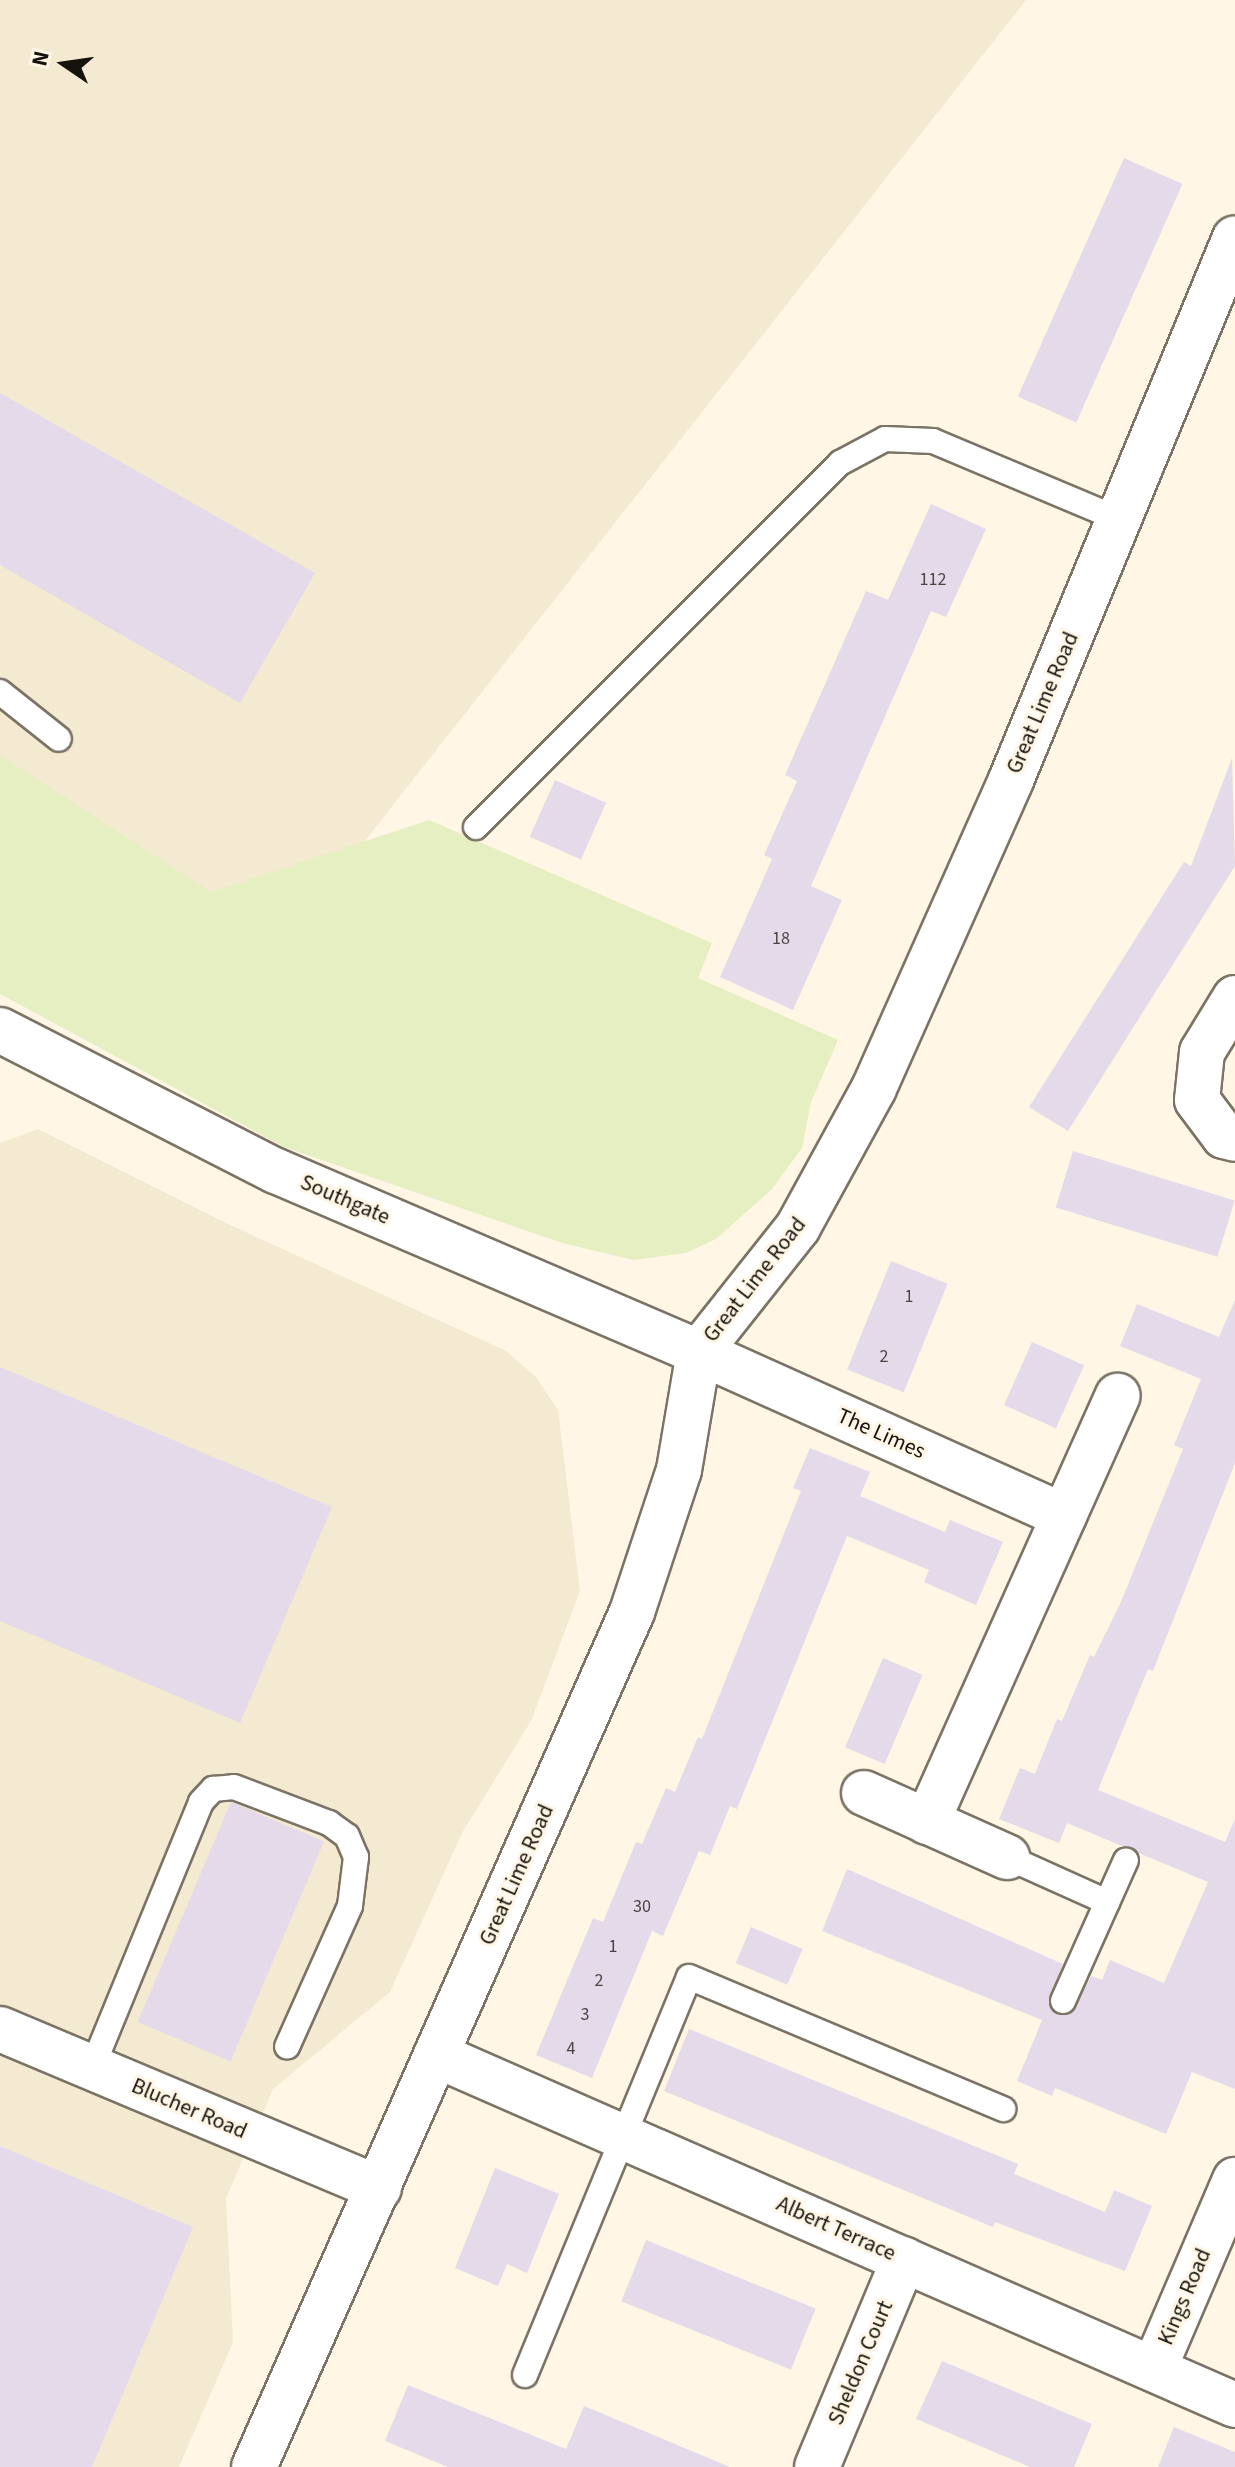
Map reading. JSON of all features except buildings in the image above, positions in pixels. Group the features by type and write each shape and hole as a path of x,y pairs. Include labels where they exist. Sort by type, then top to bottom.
{"street":[{"name":"Great Lime Road","path":"254,2467 379,2188 656,1550 679,1470 699,1352 798,1227 841,1155 1011,780 1235,238"},
{"path":"1235,998 1202,1052 1197,1100 1224,1136 1235,1139"},
{"name":"Southgate","path":"2,1036 276,1171 699,1352"},
{"name":"The Limes","path":"699,1352 1064,1516"},
{"path":"927,1822 1118,1396"},
{"path":"864,1793 1007,1857"},
{"name":"Blucher Road","path":"0,2029 379,2188"},
{"name":"Albert Terrace","path":"436,2055 1235,2405"},
{"name":"Kings Road","path":"1154,2369 1235,2180"},
{"name":"Sheldon Court","path":"817,2467 904,2259"}],"lane":[{"path":"476,827 840,463 885,439 933,441 1119,519"},
{"path":"0,692 59,739"},
{"path":"92,2068 201,1802 213,1789 234,1787 329,1823 347,1836 356,1857 350,1906 287,2047"},
{"path":"1007,1857 1107,1902"},
{"path":"1063,2001 1126,1860"},
{"path":"525,2375 689,1977 1003,2109"}],"shaded area":[{"path":"0,0 1026,0 246,992 0,834"},
{"path":"38,1129 228,1224 506,1351 536,1377 558,1410 580,1591 531,1721 462,1833 390,1992 273,2089 226,2198 233,2342 179,2467 0,2467 0,1143"}],"green space":[{"path":"0,755 211,892 429,820 712,943 698,978 838,1040 811,1102 802,1148 771,1190 716,1239 686,1253 633,1260 562,1243 284,1147 0,994"}]}
